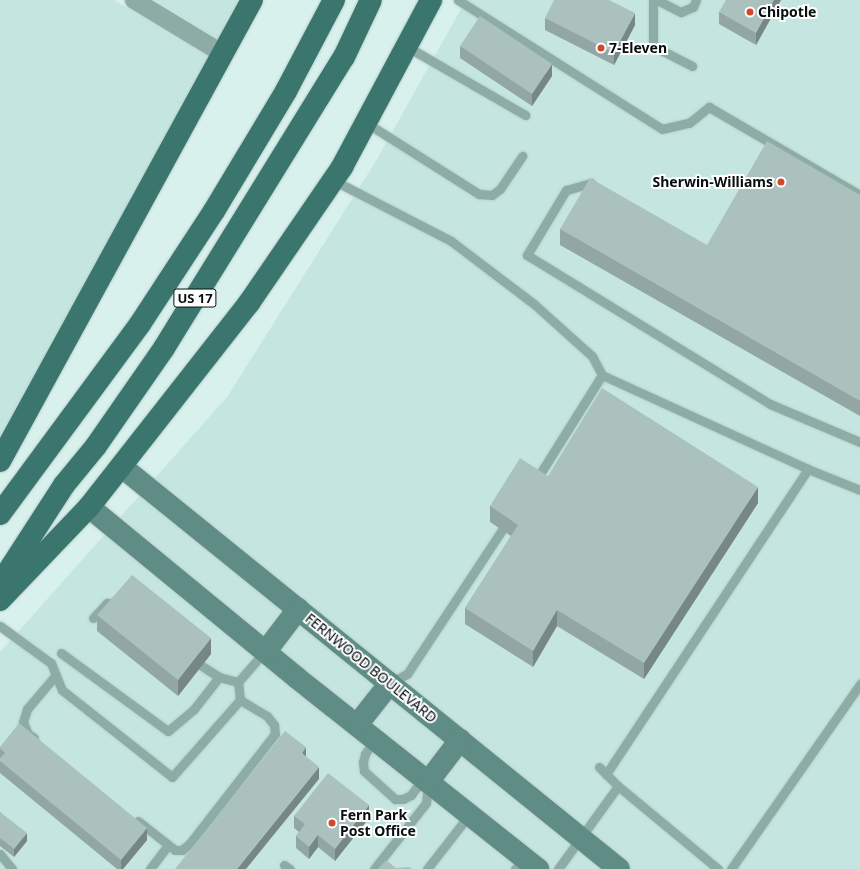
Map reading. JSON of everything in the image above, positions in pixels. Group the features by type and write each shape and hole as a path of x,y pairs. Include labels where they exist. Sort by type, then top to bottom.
{"main road":[{"path":"0,461 252,0"},
{"name":"US 17","path":"0,514 140,324 201,231 286,91 334,0"},
{"name":"US 17","path":"0,584 64,485 96,446 164,348 344,56 371,0"},
{"path":"0,600 90,507 249,303 334,180 431,0"}],"street":[{"path":"134,0 223,54"},
{"name":"FERNWOOD BOULEVARD","path":"122,467 619,869"},
{"path":"90,507 357,725 469,814 526,865"},
{"path":"266,651 298,609"},
{"path":"357,725 390,683"},
{"path":"428,782 460,740"}],"lane":[{"path":"458,0 662,129 689,123 709,107 860,195"},
{"path":"652,0 653,46 692,66"},
{"path":"657,0 681,12 693,7 696,0"},
{"path":"406,46 525,116"},
{"path":"365,122 479,194 492,195 500,190 522,156"},
{"path":"334,180 452,241 539,309 592,356 602,375 808,469 860,490"},
{"path":"591,183 566,190 527,254 770,404 860,442"},
{"path":"534,483 602,375"},
{"path":"718,869 618,786 602,770 808,469"},
{"path":"390,683 407,674 502,530"},
{"path":"93,618 107,603 121,603"},
{"path":"0,626 51,663 55,676 62,690 172,777 240,700 238,682 266,651"},
{"path":"51,663 62,651 168,731 194,709 219,677"},
{"path":"202,666 219,677 238,682"},
{"path":"40,743 28,734 24,722 27,708 55,676"},
{"path":"731,869 860,684"},
{"path":"132,816 174,850 182,850 190,843 272,740 275,734 274,725 267,716 240,700"},
{"path":"375,739 365,754 363,762 364,771 395,799 403,799 411,796 416,788 428,782"},
{"path":"374,869 426,803 428,782"},
{"path":"558,869 618,786"},
{"path":"427,869 469,814"},
{"path":"150,869 168,845"},
{"path":"0,854 12,869"}],"shaded area":[{"path":"0,0 114,0 210,58 0,441"},
{"path":"155,0 241,0 220,40"},
{"path":"466,0 860,0 860,869 0,869 0,652 227,397 376,161"}],"building":[{"name":"7-Eleven","path":"554,0 609,0 635,13 614,53 545,18"},
{"path":"726,0 774,0 756,33 719,12"},
{"path":"480,16 552,64 532,94 460,46"},
{"path":"767,141 860,195 860,401 560,229 590,178 707,245"},
{"path":"602,388 758,487 644,663 557,610 533,651 465,608 518,525 490,506 520,458 548,476"},
{"path":"132,575 211,638 178,680 97,615"},
{"path":"19,723 147,828 121,860 0,761 0,758 5,753 0,747"},
{"path":"285,731 306,747 302,753 319,767 237,869 175,869"},
{"name":"Fern Park Post Office","path":"328,773 369,805 335,849 318,835 309,847 296,836 305,824 294,816"},
{"path":"0,812 27,833 14,849 0,838"},
{"path":"386,860 396,868 409,867 412,869 378,869"}],"place":[{"name":"Chipotle","path":"750,12"},
{"name":"7-Eleven","path":"601,48"},
{"name":"Sherwin-Williams","path":"781,182"},
{"name":"Fern Park Post Office","path":"332,823"}]}
